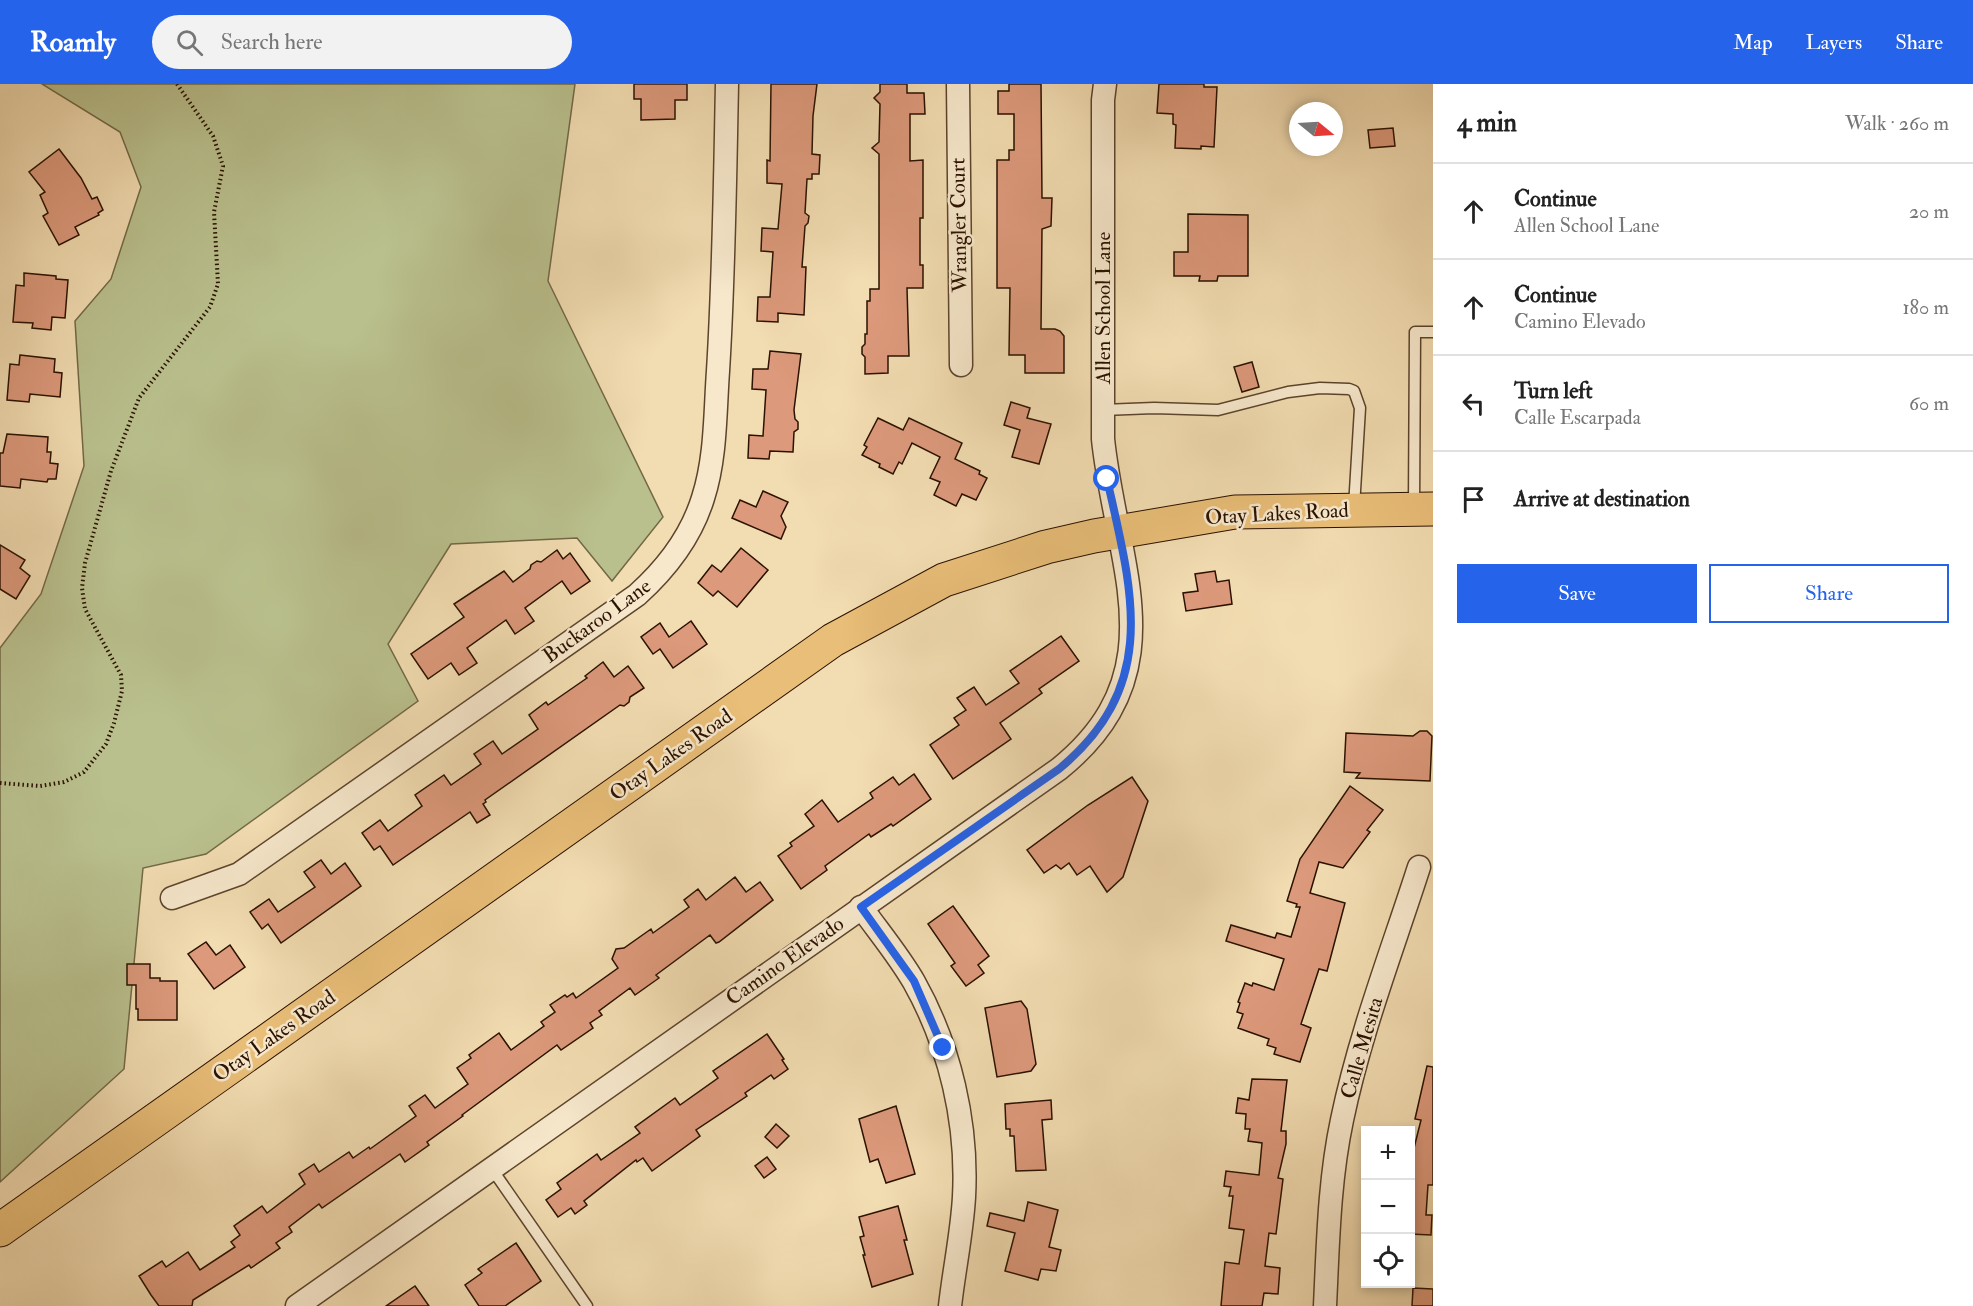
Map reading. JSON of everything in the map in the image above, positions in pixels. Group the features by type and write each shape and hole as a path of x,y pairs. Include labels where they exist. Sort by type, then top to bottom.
{"main road":[{"name":"Otay Lakes Road","path":"0,1230 833,640 944,580 1046,547 1119,530 1234,512 1423,509"}],"street":[{"name":"Buckaroo Lane","path":"172,898 239,874 637,595 654,580 682,544 703,498 712,449 722,306 727,84"},
{"name":"Wrangler Court","path":"958,84 961,366"},
{"name":"Allen School Lane","path":"1105,84 1103,100 1103,439 1107,479 1119,530"},
{"name":"Camino Elevado","path":"297,1306 1059,769 1088,742 1100,727 1119,693 1130,657 1132,621 1119,530"},
{"name":"Calle Mesita","path":"1325,1306 1335,1156 1342,1119 1359,1045 1419,867"},
{"path":"861,907 914,981 935,1027 952,1079 959,1111 964,1199 950,1306"}],"lane":[{"path":"1423,509 1415,332 1433,332"},
{"path":"1103,410 1154,408 1218,410 1288,392 1320,388 1354,391 1359,408 1354,511"},
{"path":"492,1169 587,1306"}],"path":[{"path":"0,783 40,786 64,782 84,772 105,744 114,723 122,691 121,675 86,609 82,588 85,563 111,471 139,398 210,308 218,284 214,212 223,166 213,136 177,84"}],"green space":[{"path":"42,84 575,84 548,281 663,517 612,581 577,538 451,544 388,644 418,701 206,854 143,868 124,1069 0,1182 0,648 41,594 84,466 75,321 111,279 141,187 120,132"}],"building":[{"path":"634,84 687,84 687,100 675,100 675,119 641,120 641,99 634,99"},
{"path":"771,84 817,84 812,154 820,155 819,174 812,174 812,179 807,179 805,213 809,216 805,226 802,267 806,267 804,315 778,313 778,322 757,321 758,297 770,297 773,252 761,251 762,228 778,229 782,184 767,183 767,160 770,161"},
{"path":"880,84 907,84 907,93 924,93 925,114 910,114 910,161 923,160 920,265 923,265 923,288 907,288 909,356 888,356 888,373 865,374 865,357 862,354 862,347 865,344 865,334 867,334 867,301 870,301 870,289 879,289 879,154 872,148 879,142 880,104 874,98 880,92"},
{"path":"1009,84 1041,84 1042,198 1052,198 1051,226 1042,229 1041,329 1055,329 1064,336 1064,373 1025,373 1025,355 1009,355 1010,288 997,288 997,160 1009,160 1009,150 1014,150 1014,114 998,114 998,91 1009,91"},
{"path":"1159,84 1204,84 1204,87 1217,87 1214,147 1175,148 1176,125 1173,124 1173,114 1157,113"},
{"path":"1393,128 1395,146 1370,148 1368,130"},
{"path":"59,149 81,178 92,199 97,197 103,210 98,213 99,215 75,227 79,235 59,245 43,216 48,213 40,195 45,192 29,172"},
{"path":"1188,214 1248,215 1248,276 1218,276 1217,281 1199,281 1200,276 1174,276 1174,252 1188,252"},
{"path":"24,273 56,276 56,279 68,280 65,318 52,317 51,330 32,328 33,323 13,322 16,285 24,286"},
{"path":"770,351 801,354 794,410 798,429 794,432 793,452 770,451 769,459 748,458 749,435 763,436 766,390 752,389 753,369 768,369"},
{"path":"20,355 55,359 54,372 62,373 60,397 30,394 29,402 7,400 10,364 19,365"},
{"path":"1252,362 1259,387 1242,392 1234,367"},
{"path":"1011,402 1030,408 1027,418 1051,424 1039,464 1012,457 1020,430 1004,425"},
{"path":"878,418 903,430 909,418 962,443 955,459 980,471 979,474 987,478 976,500 962,494 956,506 934,495 940,482 930,478 940,457 912,443 902,464 899,462 893,474 862,455 867,447 864,445"},
{"path":"7,434 48,437 47,452 51,452 50,463 58,464 56,479 48,479 47,482 21,479 20,488 0,486 0,453 3,453"},
{"path":"763,491 788,502 781,516 786,527 781,539 732,518 740,500 756,507"},
{"path":"0,545 25,560 20,568 30,576 16,599 0,589"},
{"path":"741,548 768,570 737,607 718,591 713,596 698,583 712,565 721,572"},
{"path":"557,550 563,559 570,553 590,581 571,594 562,581 525,608 534,621 515,634 506,620 467,648 477,663 459,675 451,663 428,679 411,654 464,617 454,604 504,571 513,582 530,569 531,565 537,561 541,562"},
{"path":"1215,571 1217,582 1229,580 1232,604 1186,611 1183,593 1198,591 1195,574"},
{"path":"691,621 707,644 673,668 660,649 653,654 641,637 660,623 669,637"},
{"path":"1061,636 1079,661 1039,689 1042,693 1000,723 1011,739 953,779 930,745 959,725 954,718 966,710 957,698 974,687 986,705 1019,683 1010,671"},
{"path":"603,662 614,677 628,666 644,688 630,697 629,702 624,706 620,705 485,800 483,804 490,815 477,823 470,812 393,865 380,846 374,850 362,833 380,820 388,831 422,806 415,795 444,775 451,785 481,764 474,754 493,741 502,754 538,729 529,715 546,702 548,705 587,678 585,676"},
{"path":"1420,731 1427,731 1432,736 1430,781 1356,778 1360,773 1344,772 1346,733 1413,736"},
{"path":"914,774 931,799 893,826 891,824 871,837 869,834 825,866 827,870 801,889 778,856 792,846 790,843 814,826 805,814 822,800 838,822 873,798 870,793 893,777 899,785"},
{"path":"1132,777 1148,801 1123,877 1107,892 1090,866 1077,875 1069,863 1061,869 1056,865 1044,873 1027,850 1088,805"},
{"path":"1350,786 1383,810 1367,830 1370,832 1343,868 1319,862 1310,893 1345,903 1327,971 1319,969 1301,1024 1311,1028 1300,1062 1274,1054 1276,1048 1267,1045 1269,1039 1238,1028 1243,1014 1237,1012 1240,1003 1238,1002 1245,983 1252,986 1253,983 1274,990 1284,959 1226,941 1231,925 1275,938 1277,933 1291,937 1300,907 1287,901 1300,859"},
{"path":"321,860 331,874 345,863 361,886 281,943 268,924 262,929 250,912 269,899 278,912 315,887 304,872"},
{"path":"735,877 746,892 760,882 773,900 719,942 716,943 710,935 656,975 659,978 635,995 630,988 599,1011 602,1015 590,1023 593,1028 561,1050 557,1045 462,1115 427,1142 429,1145 405,1162 400,1154 322,1208 319,1204 289,1227 292,1232 276,1243 280,1248 251,1268 249,1265 193,1300 192,1306 159,1306 139,1276 162,1261 166,1267 188,1252 200,1270 235,1247 231,1242 240,1235 234,1226 262,1206 267,1213 305,1184 299,1174 314,1164 319,1172 349,1152 353,1158 369,1147 370,1149 416,1116 409,1106 425,1095 435,1108 468,1084 457,1068 471,1058 469,1055 499,1033 511,1050 544,1026 541,1022 555,1012 550,1005 565,995 567,997 573,993 576,998 618,968 612,959 616,949 624,948 651,929 653,933 689,907 684,900 698,889 706,900"},
{"path":"953,906 989,956 978,965 984,973 966,986 951,966 955,963 928,924"},
{"path":"206,942 216,955 230,945 245,967 214,989 188,954"},
{"path":"127,964 150,964 150,978 160,978 160,981 177,981 177,1020 138,1020 136,985 127,985"},
{"path":"1021,1001 1027,1009 1036,1064 1031,1071 997,1077 985,1008"},
{"path":"767,1034 788,1069 774,1079 771,1075 745,1093 747,1096 696,1130 700,1136 652,1171 643,1158 637,1162 636,1160 584,1201 587,1205 575,1214 571,1208 558,1217 546,1200 561,1189 557,1183 597,1154 601,1160 640,1133 635,1127 675,1098 680,1105 718,1078 713,1071"},
{"path":"1427,1066 1433,1067 1433,1185 1428,1185 1426,1215 1432,1215 1431,1235 1415,1234 1415,1144 1421,1120 1415,1119"},
{"path":"1252,1079 1287,1080 1281,1131 1286,1131 1286,1144 1278,1178 1283,1179 1276,1234 1269,1233 1265,1266 1280,1268 1278,1294 1264,1293 1262,1306 1221,1306 1225,1262 1239,1264 1244,1230 1229,1228 1233,1196 1229,1196 1231,1187 1224,1186 1226,1171 1259,1175 1262,1143 1248,1141 1250,1129 1245,1129 1246,1114 1236,1113 1238,1098 1249,1100"},
{"path":"1051,1100 1052,1119 1042,1120 1046,1170 1016,1171 1014,1136 1010,1136 1010,1129 1006,1129 1005,1104"},
{"path":"896,1106 915,1174 886,1183 878,1159 870,1162 859,1119"},
{"path":"776,1124 789,1136 777,1148 765,1137"},
{"path":"767,1157 776,1169 764,1178 755,1166"},
{"path":"1028,1202 1058,1210 1049,1247 1061,1250 1056,1271 1041,1269 1038,1280 1005,1271 1015,1233 987,1226 990,1213 1024,1221"},
{"path":"898,1206 913,1274 872,1287 863,1255 865,1255 860,1237 864,1236 859,1217"},
{"path":"516,1243 541,1281 505,1306 479,1306 465,1285 482,1273 478,1269"},
{"path":"415,1286 429,1306 386,1306"},
{"path":"1413,1288 1433,1289 1433,1306 1412,1306"}],"route":[{"path":"943,1048 914,981 861,907 1059,769 1088,742 1111,711 1130,657 1132,621 1119,530 1107,479"}]}
